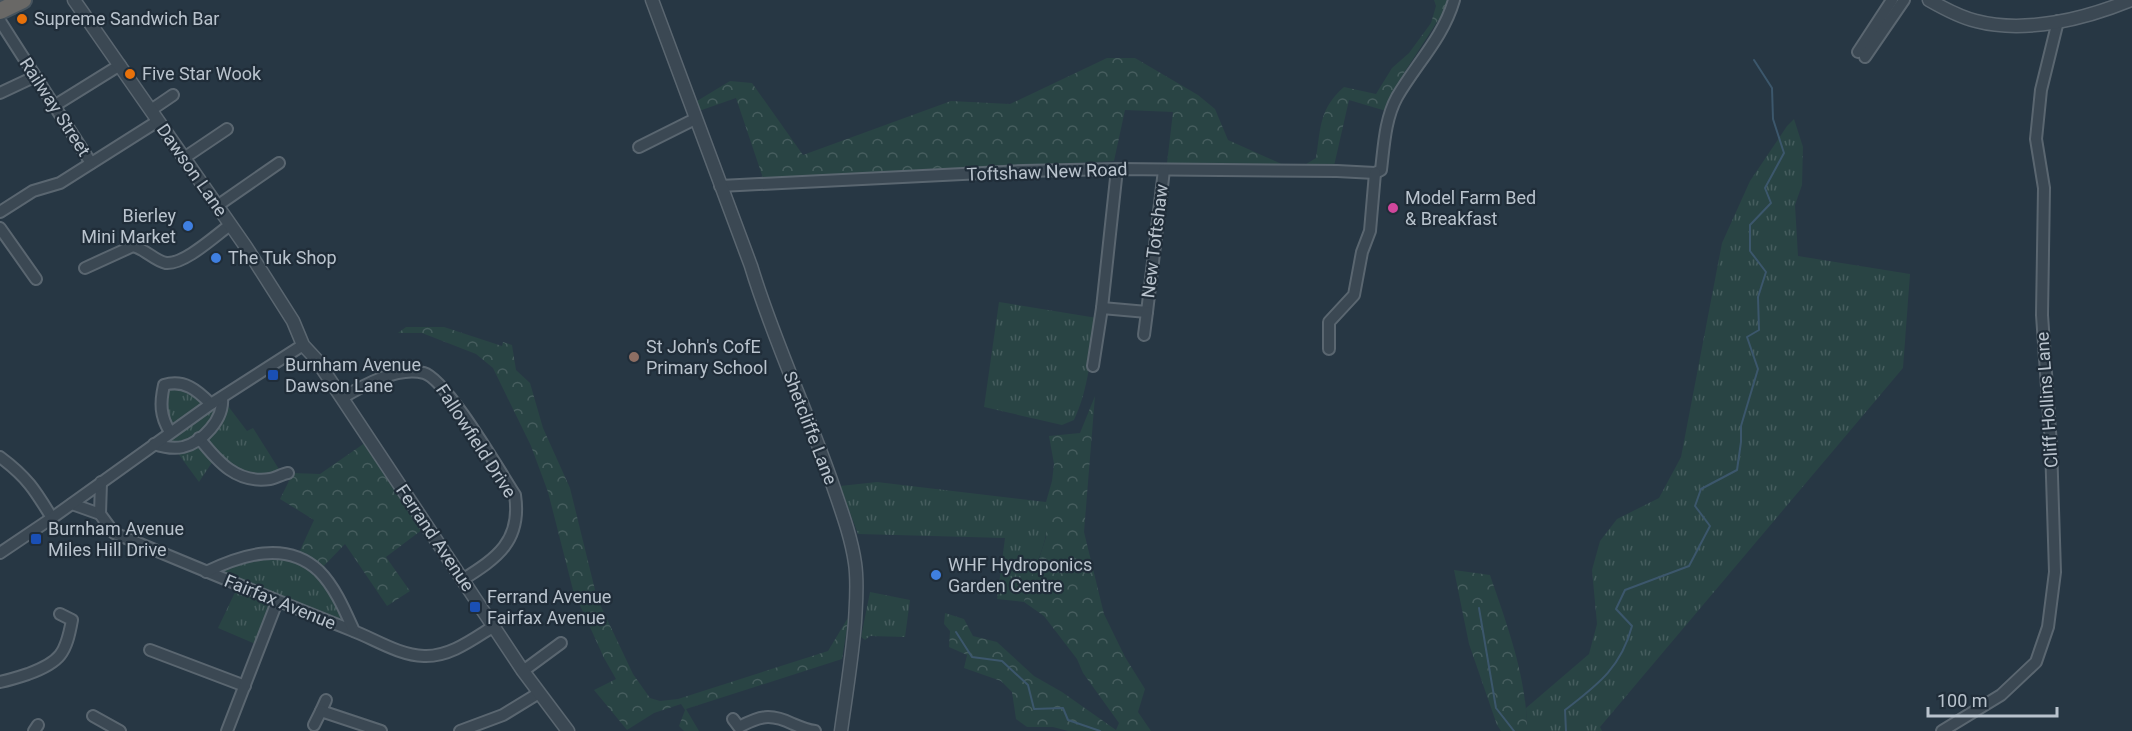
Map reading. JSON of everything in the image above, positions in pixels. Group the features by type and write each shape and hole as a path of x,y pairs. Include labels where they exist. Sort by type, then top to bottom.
{"highway":[{"path":"0,11 23,0"}],"street":[{"name":"Dawson Lane","path":"74,0 230,225 293,321 303,345"},
{"name":"Shetcliffe Lane","path":"652,0 787,371 818,444 842,513 855,562 857,591 852,654 841,731"},
{"path":"1329,349 1329,322 1354,295 1362,252 1370,231 1375,173 1381,170 1386,129 1396,98 1439,34 1454,0"},
{"path":"1893,0 1861,55 1904,0"},
{"path":"1929,0 1946,10 1976,21 2011,26 2058,21 2109,9 2131,0"},
{"name":"Railway Street","path":"0,21 91,163"},
{"name":"Cliff Hollins Lane","path":"1942,731 2001,695 2036,662 2048,627 2055,572 2051,445 2042,315 2044,188 2036,139 2041,90 2058,21"},
{"path":"54,106 120,65"},
{"path":"0,93 34,77"},
{"path":"0,212 33,191 60,183 91,163 154,115 173,96"},
{"path":"642,142 695,119"},
{"path":"184,158 227,129"},
{"path":"217,206 279,163"},
{"path":"1093,366 1102,308 1117,169"},
{"name":"Toftshaw New Road","path":"720,186 1023,171 1117,169 1375,173"},
{"name":"New Toftshaw","path":"1144,335 1164,170"},
{"path":"85,268 133,246 142,248 163,262 182,260 230,225"},
{"path":"0,228 36,279"},
{"name":"New Toftshaw","path":"1102,308 1146,312"},
{"path":"0,553 72,504 170,432 303,345"},
{"name":"Ferrand Avenue","path":"303,345 316,359 523,671 568,731"},
{"name":"Fallowfield Drive","path":"342,398 372,380 416,372 435,378 459,407 515,495 518,509 517,525 492,562 462,580"},
{"path":"170,432 163,421 160,409 164,386 176,382 190,386 211,404"},
{"path":"154,444 174,448 185,447 199,438 219,418 223,404 222,398"},
{"path":"199,438 231,473 249,479 272,479 288,472"},
{"path":"0,457 20,471 31,483 52,518"},
{"path":"100,514 101,482"},
{"name":"Fairfax Avenue","path":"72,504 100,514 114,533 407,654 426,657 453,651 494,626"},
{"name":"Fairfax Avenue","path":"206,572 233,559 264,552 297,557 319,571 339,599 354,631"},
{"path":"227,731 277,602"},
{"path":"0,682 48,667 61,656 76,616 60,614"},
{"path":"523,671 561,643"},
{"path":"150,650 245,686"},
{"path":"460,731 503,716 539,693"},
{"path":"314,725 326,700"},
{"path":"321,711 381,731"},
{"path":"93,716 120,731"},
{"path":"733,719 739,727 758,718 771,716 786,726 815,731"}],"green space":[{"path":"1434,0 1449,0 1402,76 1386,111 1349,100 1334,166 1303,166 1316,158 1322,119 1336,95 1344,87 1376,94 1392,68 1409,53 1431,23 1436,6"},
{"path":"1107,58 1135,58 1198,95 1215,109 1228,140 1286,166 1167,163 1173,112 1125,110 1114,161 764,181 736,98 699,111 697,101 730,81 752,83 803,155 951,101 1010,104"},
{"path":"1794,119 1803,147 1802,185 1795,205 1798,256 1910,274 1903,368 1600,727 1602,731 1527,731 1526,708 1589,654 1597,624 1592,570 1600,541 1617,519 1659,498 1681,457 1722,243 1750,181"},
{"path":"999,302 1097,318 1086,383 1074,420 1062,425 984,407"},
{"path":"406,327 444,327 502,346 503,342 512,345 516,370 530,383 543,428 570,488 597,598 633,674 650,698 660,701 678,699 828,651 849,616 842,659 686,709 699,731 684,731 679,726 685,710 681,704 654,713 627,730 594,690 616,679 573,590 548,492 531,446 493,368 476,354 422,333 398,333"},
{"path":"176,382 211,404 222,398 247,431 253,428 282,474 249,479 215,458 199,482 174,448 160,446 170,432 162,394"},
{"path":"1095,396 1084,532 1104,614 1125,657 1145,689 1138,712 1151,731 1068,731 1053,727 1027,727 1016,719 1012,692 1001,681 964,668 967,655 949,647 950,631 944,624 945,613 964,619 973,636 997,642 1034,676 1062,692 1116,730 1119,723 1083,673 1077,659 1044,616 1024,602 1026,587 1037,565 1046,537 1046,502 1054,464 1049,436 1080,433"},
{"path":"369,440 427,526 386,557 410,591 387,606 345,544 319,571 297,557 314,520 280,499 293,473 320,474"},
{"path":"877,482 1046,502 1045,539 1024,602 997,599 1005,538 858,534 840,486"},
{"path":"297,557 319,571 354,631 277,602 260,646 218,628 238,586 206,572 233,559"},
{"path":"1454,570 1490,575 1520,671 1527,731 1501,731 1497,725 1469,644"},
{"path":"870,592 910,600 905,637 870,636 865,640 861,637"}],"waterway":[{"path":"1566,731 1565,710 1606,674 1627,641 1632,626 1616,609 1625,590 1689,566 1710,526 1695,506 1701,489 1737,470 1741,426 1758,369 1747,337 1759,330 1758,297 1766,272 1750,251 1750,225 1771,203 1765,188 1784,153 1773,119 1772,88 1754,60"},
{"path":"1479,608 1496,708 1514,731"},
{"path":"956,632 972,657 1002,661 1028,685 1034,709 1063,708 1068,720 1100,731"}],"place":[{"name":"Supreme Sandwich Bar","path":"22,19"},
{"name":"Five Star Wook","path":"130,74"},
{"name":"Model Farm Bed & Breakfast","path":"1393,208"},
{"name":"Bierley Mini Market","path":"188,226"},
{"name":"The Tuk Shop","path":"216,258"},
{"name":"St John's CofE Primary School","path":"634,357"},
{"name":"Burnham Avenue Dawson Lane","path":"273,375"},
{"name":"Burnham Avenue Miles Hill Drive","path":"36,539"},
{"name":"WHF Hydroponics Garden Centre","path":"936,575"},
{"name":"Ferrand Avenue Fairfax Avenue","path":"475,607"}]}
